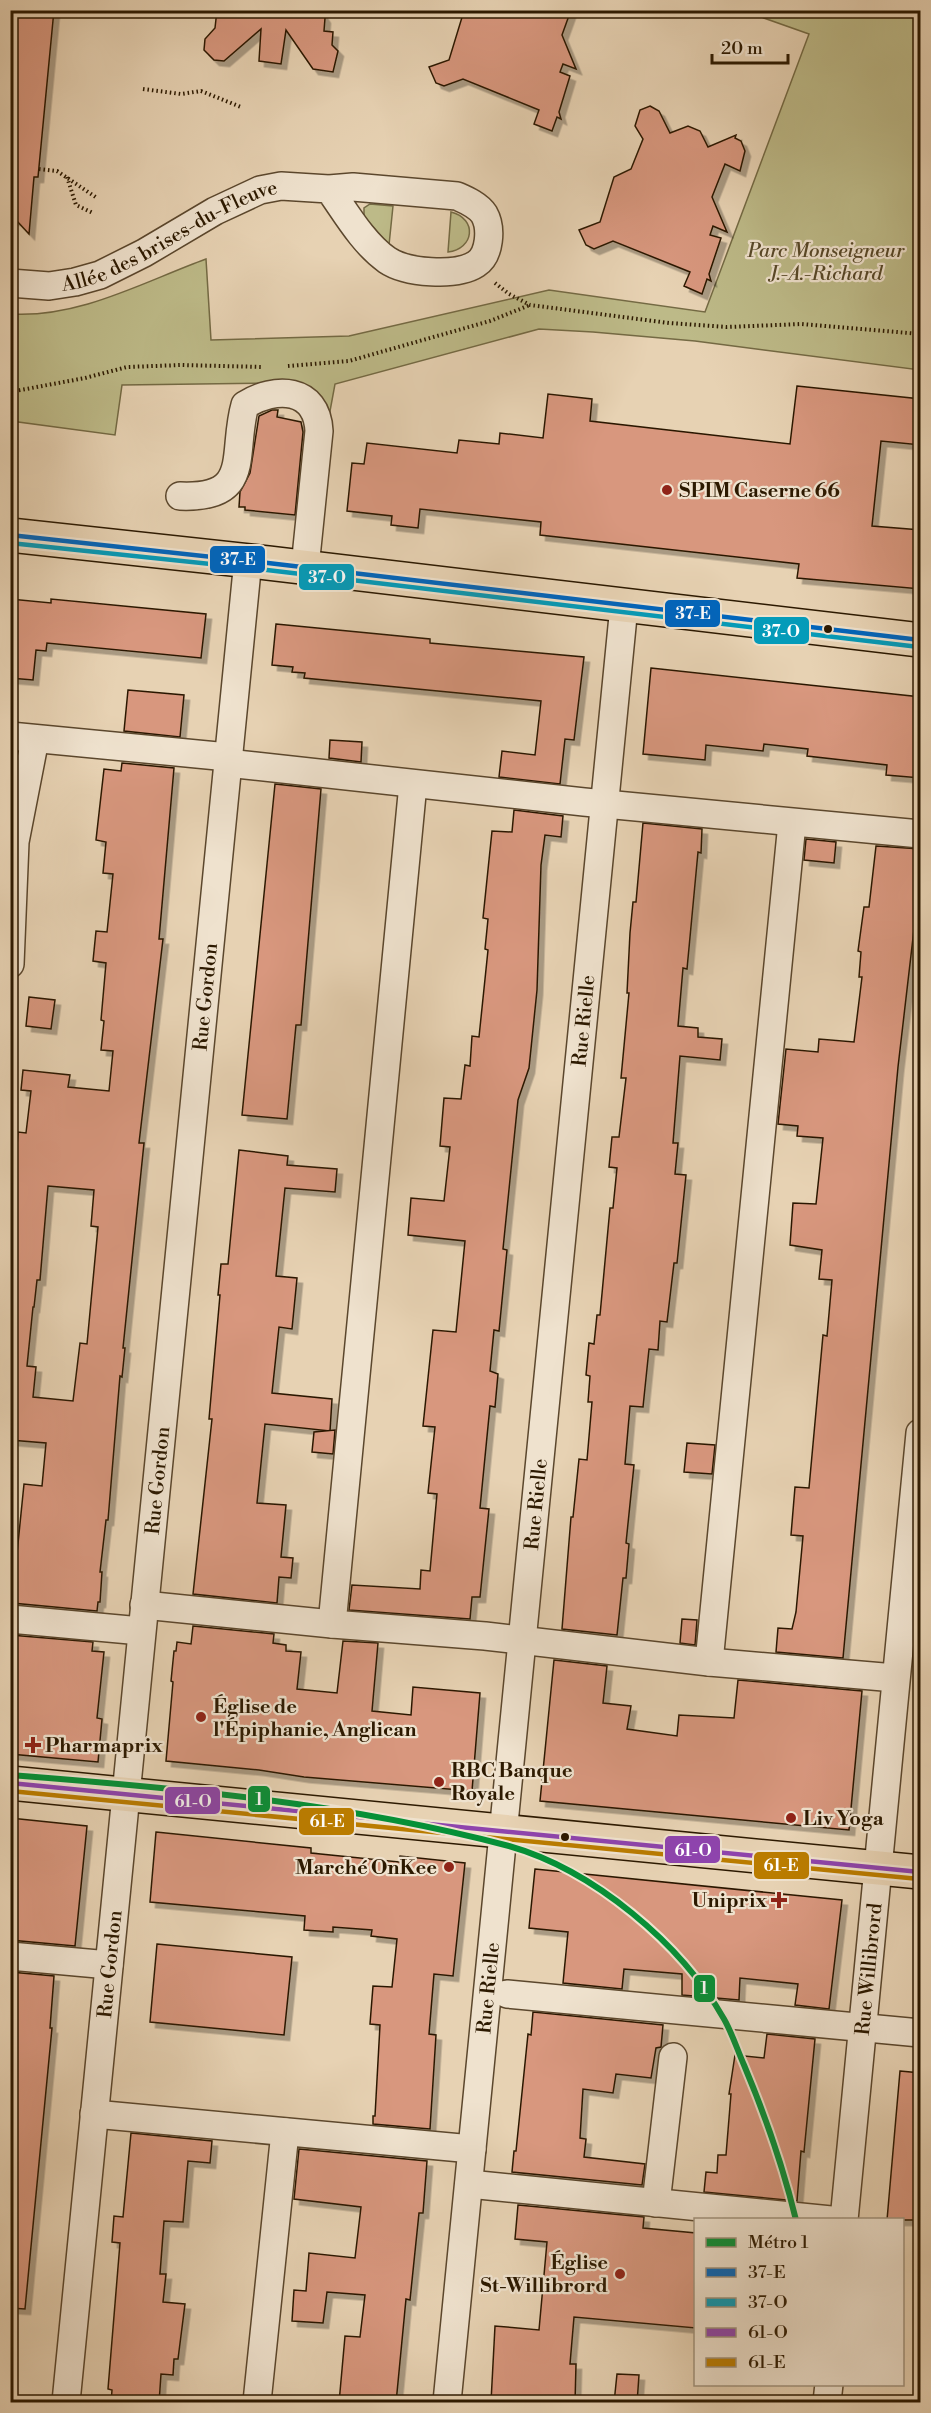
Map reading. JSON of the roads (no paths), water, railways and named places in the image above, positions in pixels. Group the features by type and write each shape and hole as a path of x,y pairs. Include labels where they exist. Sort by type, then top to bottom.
{"main road":[{"path":"10,535 248,560 921,640"},
{"path":"10,1783 921,1872"}],"street":[{"name":"Allée des brises-du-Fleuve","path":"10,283 49,286 99,275 144,253 215,211 260,190 281,186 329,189 352,187 457,196 473,204 484,215 489,236 485,255 476,264 460,270 430,272 401,268 386,260 367,241 329,189"},
{"path":"180,496 204,496 221,489 229,482 237,470 245,405 259,396 272,392 306,400 313,407 319,431 306,567"},
{"name":"Rue Gordon","path":"66,2403 248,560"},
{"name":"Rue Rielle","path":"447,2403 624,606"},
{"path":"10,963 15,842 23,737 413,784 921,834"},
{"path":"332,1624 413,784"},
{"path":"709,1662 792,823"},
{"name":"Rue Willibrord","path":"844,2218 880,1869 895,1678 921,1433"},
{"path":"10,1619 143,1618 420,1629 709,1662 895,1678"},
{"path":"10,1956 109,1965"},
{"path":"507,1994 921,2033"},
{"path":"656,2203 673,2057"},
{"path":"94,2114 472,2149"},
{"path":"257,2403 285,2132"},
{"path":"469,2184 810,2218"},
{"path":"827,2403 829,2386"}],"metro line":[{"name":"1","path":"10,1775 199,1792 324,1808 448,1831 509,1846 541,1857 572,1872 603,1891 632,1913 684,1963 706,1991 727,2024 752,2084 779,2160 796,2218"}],"place":[{"name":"SPIM Caserne 66","path":"667,490"},
{"name":"Église de l'Épiphanie, Anglican","path":"201,1717"},
{"name":"Pharmaprix","path":"33,1745"},
{"name":"RBC Banque Royale","path":"439,1782"},
{"name":"Liv Yoga","path":"791,1818"},
{"name":"Marché OnKee","path":"449,1867"},
{"name":"Uniprix","path":"779,1900"},
{"name":"Église St-Willibrord","path":"620,2274"}],"park label":[{"name":"Parc Monseigneur J.-A.-Richard","path":"826,262"}]}
